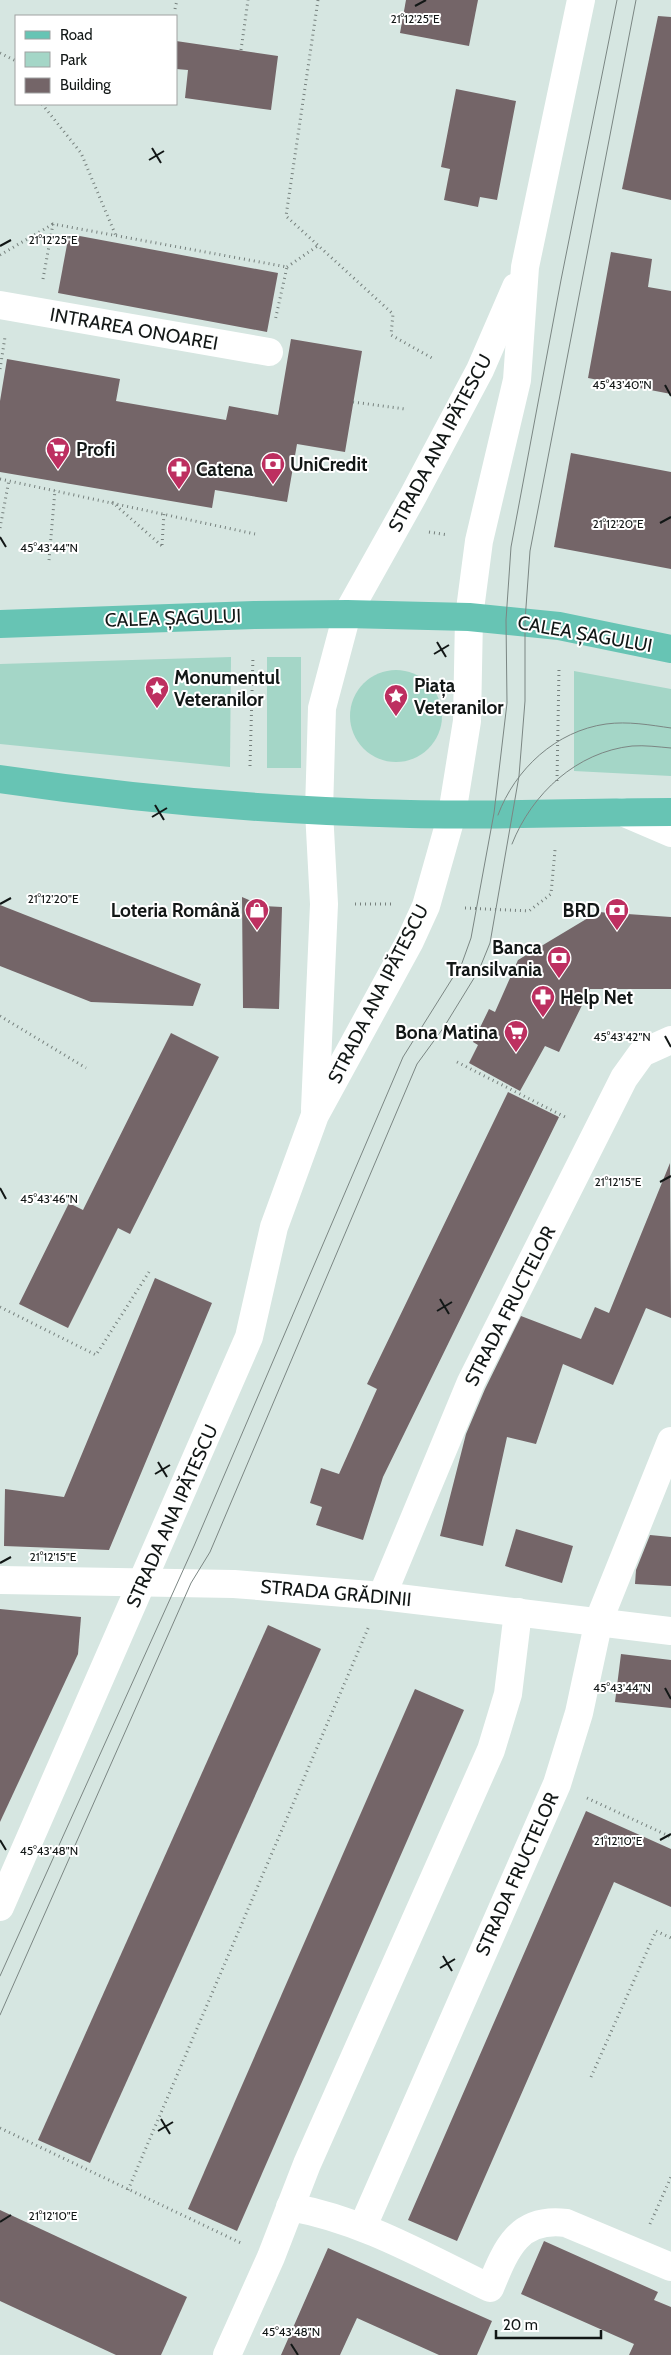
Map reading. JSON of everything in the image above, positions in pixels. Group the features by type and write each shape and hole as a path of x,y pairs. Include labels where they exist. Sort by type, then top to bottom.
{"main road":[{"path":"347,614 469,617"},
{"name":"CALEA ȘAGULUI","path":"0,624 113,619 347,614"},
{"name":"CALEA ȘAGULUI","path":"469,617 560,626 671,649"},
{"path":"0,779 92,792 205,804 319,811 452,814 671,812"}],"street":[{"name":"STRADA ANA IPĂTESCU","path":"469,617 478,541 517,380 525,267 581,0"},
{"name":"STRADA ANA IPĂTESCU","path":"347,614 480,370 525,267"},
{"name":"INTRAREA ONOAREI","path":"0,305 269,352"},
{"path":"319,811 322,708 347,614"},
{"path":"452,814 467,721 469,617"},
{"name":"STRADA ANA IPĂTESCU","path":"315,1115 324,904 319,811"},
{"path":"622,812 671,832"},
{"name":"STRADA ANA IPĂTESCU","path":"0,1907 249,1337 274,1227 315,1115 410,941 426,906 452,814"},
{"name":"STRADA FRUCTELOR","path":"382,1596 471,1382 624,1078 642,1052 671,1040"},
{"name":"STRADA FRUCTELOR","path":"363,2226 557,1784 579,1713 598,1620 671,1441"},
{"name":"STRADA GRĂDINII","path":"0,1580 234,1584 382,1596 598,1620 671,1631"},
{"path":"227,2355 271,2256 307,2164 491,1750 508,1694 518,1612"},
{"path":"290,2207 323,2213 363,2226 490,2288 504,2253 518,2235 538,2224 550,2221 566,2223 671,2267"}],"path":[{"path":"176,9 177,0"},
{"path":"241,50 248,0"},
{"path":"318,0 286,216 393,314 391,335 432,358"},
{"path":"0,53 15,60"},
{"path":"42,105 81,153 116,236"},
{"path":"0,255 53,224 287,267"},
{"path":"37,312 53,224"},
{"path":"269,352 287,267 319,245"},
{"path":"353,402 405,410"},
{"path":"0,479 255,534"},
{"path":"0,528 9,480"},
{"path":"49,560 55,490"},
{"path":"111,502 162,546 164,513"},
{"path":"420,530 458,537"},
{"path":"250,766 253,656"},
{"path":"557,786 559,668"},
{"path":"465,908 529,911 551,894 555,850"},
{"path":"348,904 399,904"},
{"path":"0,1016 86,1068"},
{"path":"457,1062 597,1133"},
{"path":"0,1307 96,1355 149,1272"},
{"path":"128,2190 382,1596"},
{"path":"557,1784 671,1837"},
{"path":"591,2077 656,1931 671,1938"},
{"path":"0,2128 271,2256"},
{"path":"637,2252 671,2177"}],"green space":[{"path":"231,657 230,767 0,744 0,664"},
{"path":"267,657 301,657 301,768 267,768"},
{"path":"396,670 413,674 428,684 438,699 442,716 438,733 428,748 413,758 396,762 379,758 364,748 354,733 350,716 354,699 364,684 379,674"},
{"path":"574,671 671,689 671,776 574,771"}],"building":[{"path":"406,0 478,0 469,46 400,33"},
{"path":"658,16 671,17 671,200 622,189"},
{"path":"178,41 278,56 271,110 185,98 188,70 178,69"},
{"path":"456,89 516,101 497,200 480,197 478,207 444,200 450,169 441,167"},
{"path":"69,234 278,273 267,332 58,293"},
{"path":"611,252 652,259 648,287 671,291 671,394 588,378"},
{"path":"291,339 362,351 345,452 297,444 287,502 215,490 212,508 0,472 0,401 7,359 120,379 116,401 226,420 229,406 278,415"},
{"path":"571,453 671,472 671,569 554,547"},
{"path":"242,897 263,906 282,907 279,1009 243,1008"},
{"path":"0,905 201,984 193,1006 91,1002 0,966"},
{"path":"598,912 671,917 671,989 590,989 559,1052 545,1046 520,1091 469,1063 478,1045 473,1042 489,1009 495,1012 518,960"},
{"path":"171,1033 219,1057 130,1234 118,1228 68,1328 19,1304 69,1203 83,1210"},
{"path":"508,1092 559,1117 383,1477 363,1540 316,1525 322,1507 310,1503 321,1468 339,1474 377,1389 367,1384"},
{"path":"670,1163 671,1318 646,1308 613,1385 563,1364 536,1444 507,1437 483,1546 440,1536 466,1434 485,1389 521,1316 581,1339 595,1307 609,1313"},
{"path":"155,1278 212,1303 109,1550 4,1546 5,1489 64,1497"},
{"path":"516,1529 573,1546 562,1583 505,1566"},
{"path":"650,1535 671,1537 671,1586 635,1584 636,1570"},
{"path":"0,1609 81,1617 78,1654 0,1822"},
{"path":"268,1625 321,1649 90,2163 38,2140"},
{"path":"621,1654 671,1660 671,1708 615,1702"},
{"path":"415,1689 464,1710 237,2231 188,2209"},
{"path":"586,1811 671,1849 671,1907 614,1882 457,2241 408,2220"},
{"path":"0,2210 187,2297 161,2355 116,2355 0,2301"},
{"path":"544,2241 658,2292 654,2300 671,2307 671,2355 629,2355 634,2344 521,2294"},
{"path":"328,2248 492,2321 477,2355 439,2355 357,2318 340,2355 281,2355"}],"tram line":[{"path":"0,1976 194,1546 403,1057 462,963 471,938 494,813 507,703 506,620 511,547 561,280 617,0"},
{"path":"0,2015 191,1583 210,1552 417,1064 444,1027 479,970 490,943 519,776 525,701 525,621 530,551 636,0"},
{"path":"498,815 505,798 526,768 554,744 570,735 588,728 614,723 671,728"},
{"path":"512,844 531,808 544,792 575,766 612,750 632,746 671,748"}],"place":[{"name":"Profi","path":"58,470"},
{"name":"UniCredit","path":"273,485"},
{"name":"Catena","path":"179,490"},
{"name":"Monumentul Veteranilor","path":"157,709"},
{"name":"Piața Veteranilor","path":"396,717"},
{"name":"Loteria Română","path":"257,931"},
{"name":"BRD","path":"617,931"},
{"name":"Banca Transilvania","path":"559,979"},
{"name":"Help Net","path":"543,1018"},
{"name":"Bona Matina","path":"516,1053"}]}
